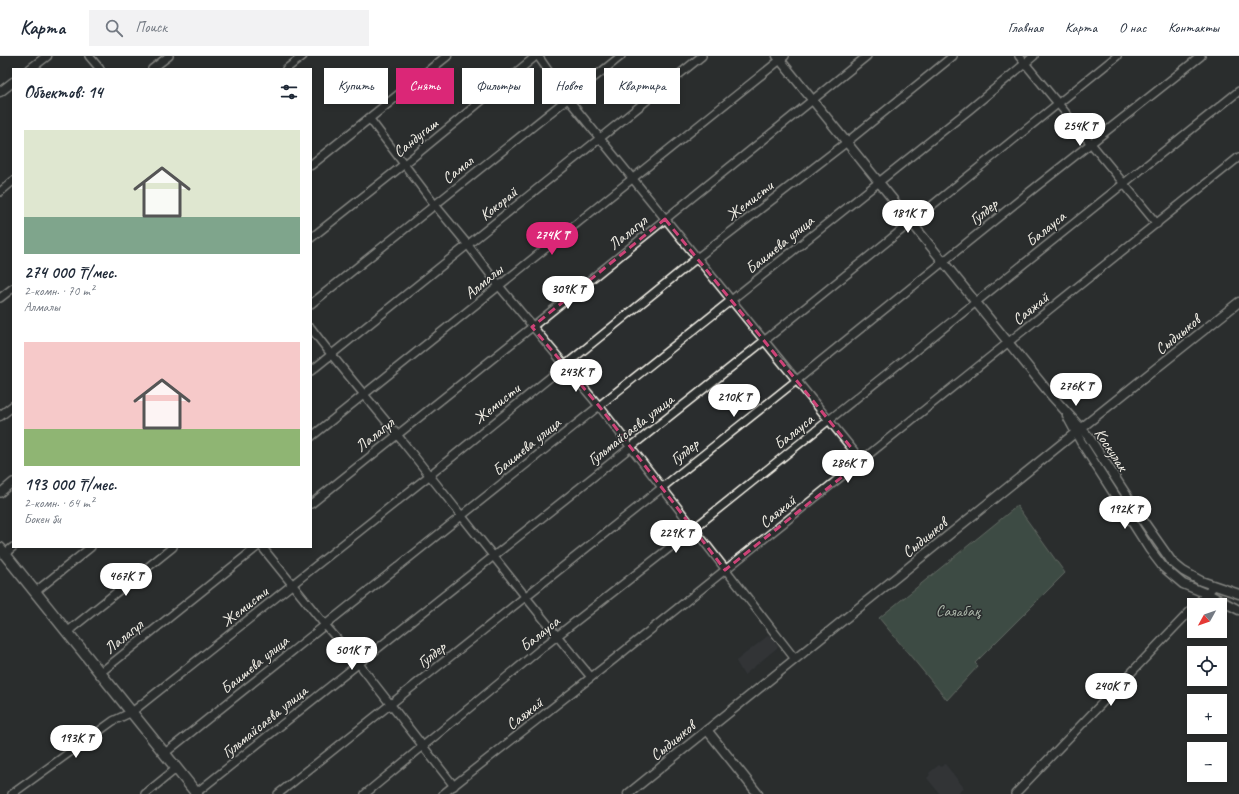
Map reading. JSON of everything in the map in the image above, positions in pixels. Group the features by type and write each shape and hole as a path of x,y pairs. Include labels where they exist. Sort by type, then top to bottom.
{"main road":[{"path":"2,551 197,794"}],"street":[{"path":"31,68 47,56"},
{"path":"89,56 99,68"},
{"path":"153,68 169,56"},
{"path":"287,68 303,56"},
{"path":"312,164 447,56"},
{"path":"537,56 546,68"},
{"name":"Сандугаш","path":"312,237 537,56"},
{"name":"Самал","path":"596,76 621,56"},
{"name":"Кокорай","path":"312,370 702,56"},
{"name":"Лалагул","path":"312,503 867,56"},
{"name":"Жемисти","path":"12,794 113,720 132,712 430,476 697,258 847,142 953,56"},
{"path":"1019,56 1157,224"},
{"name":"Баишева улица","path":"165,753 1034,56"},
{"name":"Гульмайсаева улица","path":"197,794 764,341 1117,56"},
{"name":"Гулдер","path":"278,794 1201,56"},
{"path":"781,57 812,99 1055,399 1078,430"},
{"name":"Алмалы","path":"312,436 781,57"},
{"path":"0,92 12,83"},
{"name":"Балауса","path":"365,794 557,636 693,529 1239,91"},
{"name":"Самал","path":"312,303 562,104"},
{"path":"572,104 862,461"},
{"path":"369,118 499,286 599,406 795,659"},
{"name":"Саяжай","path":"443,794 862,461 1239,157"},
{"path":"0,192 12,182"},
{"path":"0,298 12,289"},
{"name":"Сыдиыков","path":"628,794 1078,430 1239,302"},
{"path":"312,329 330,355 397,434 591,677"},
{"path":"0,416 12,407"},
{"name":"Коскулак","path":"1078,430 1172,562 1183,571 1214,586 1239,594"},
{"name":"Коскулак","path":"1078,430 1150,550 1163,567 1183,584 1239,610"},
{"path":"0,493 12,483"},
{"path":"2,551 12,547"},
{"path":"35,592 90,548"},
{"path":"67,632 172,548"},
{"name":"Лалагул","path":"100,673 256,548"},
{"path":"263,548 324,625 359,664 422,747 454,786"},
{"path":"1202,598 1214,586"},
{"path":"1015,794 1187,614"},
{"path":"707,730 758,794"},
{"path":"145,794 177,768"}],"highlighted area":[{"path":"665,219 862,461 725,570 599,406 532,327"}],"shaded area":[{"path":"769,635 778,647 744,675 736,661"},
{"path":"945,764 964,788 956,794 940,794 927,778 930,775 929,773 939,765 941,767"}],"green space":[{"name":"Саяабақ","path":"1017,506 1065,573 975,663 978,666 947,700 879,618"}]}
